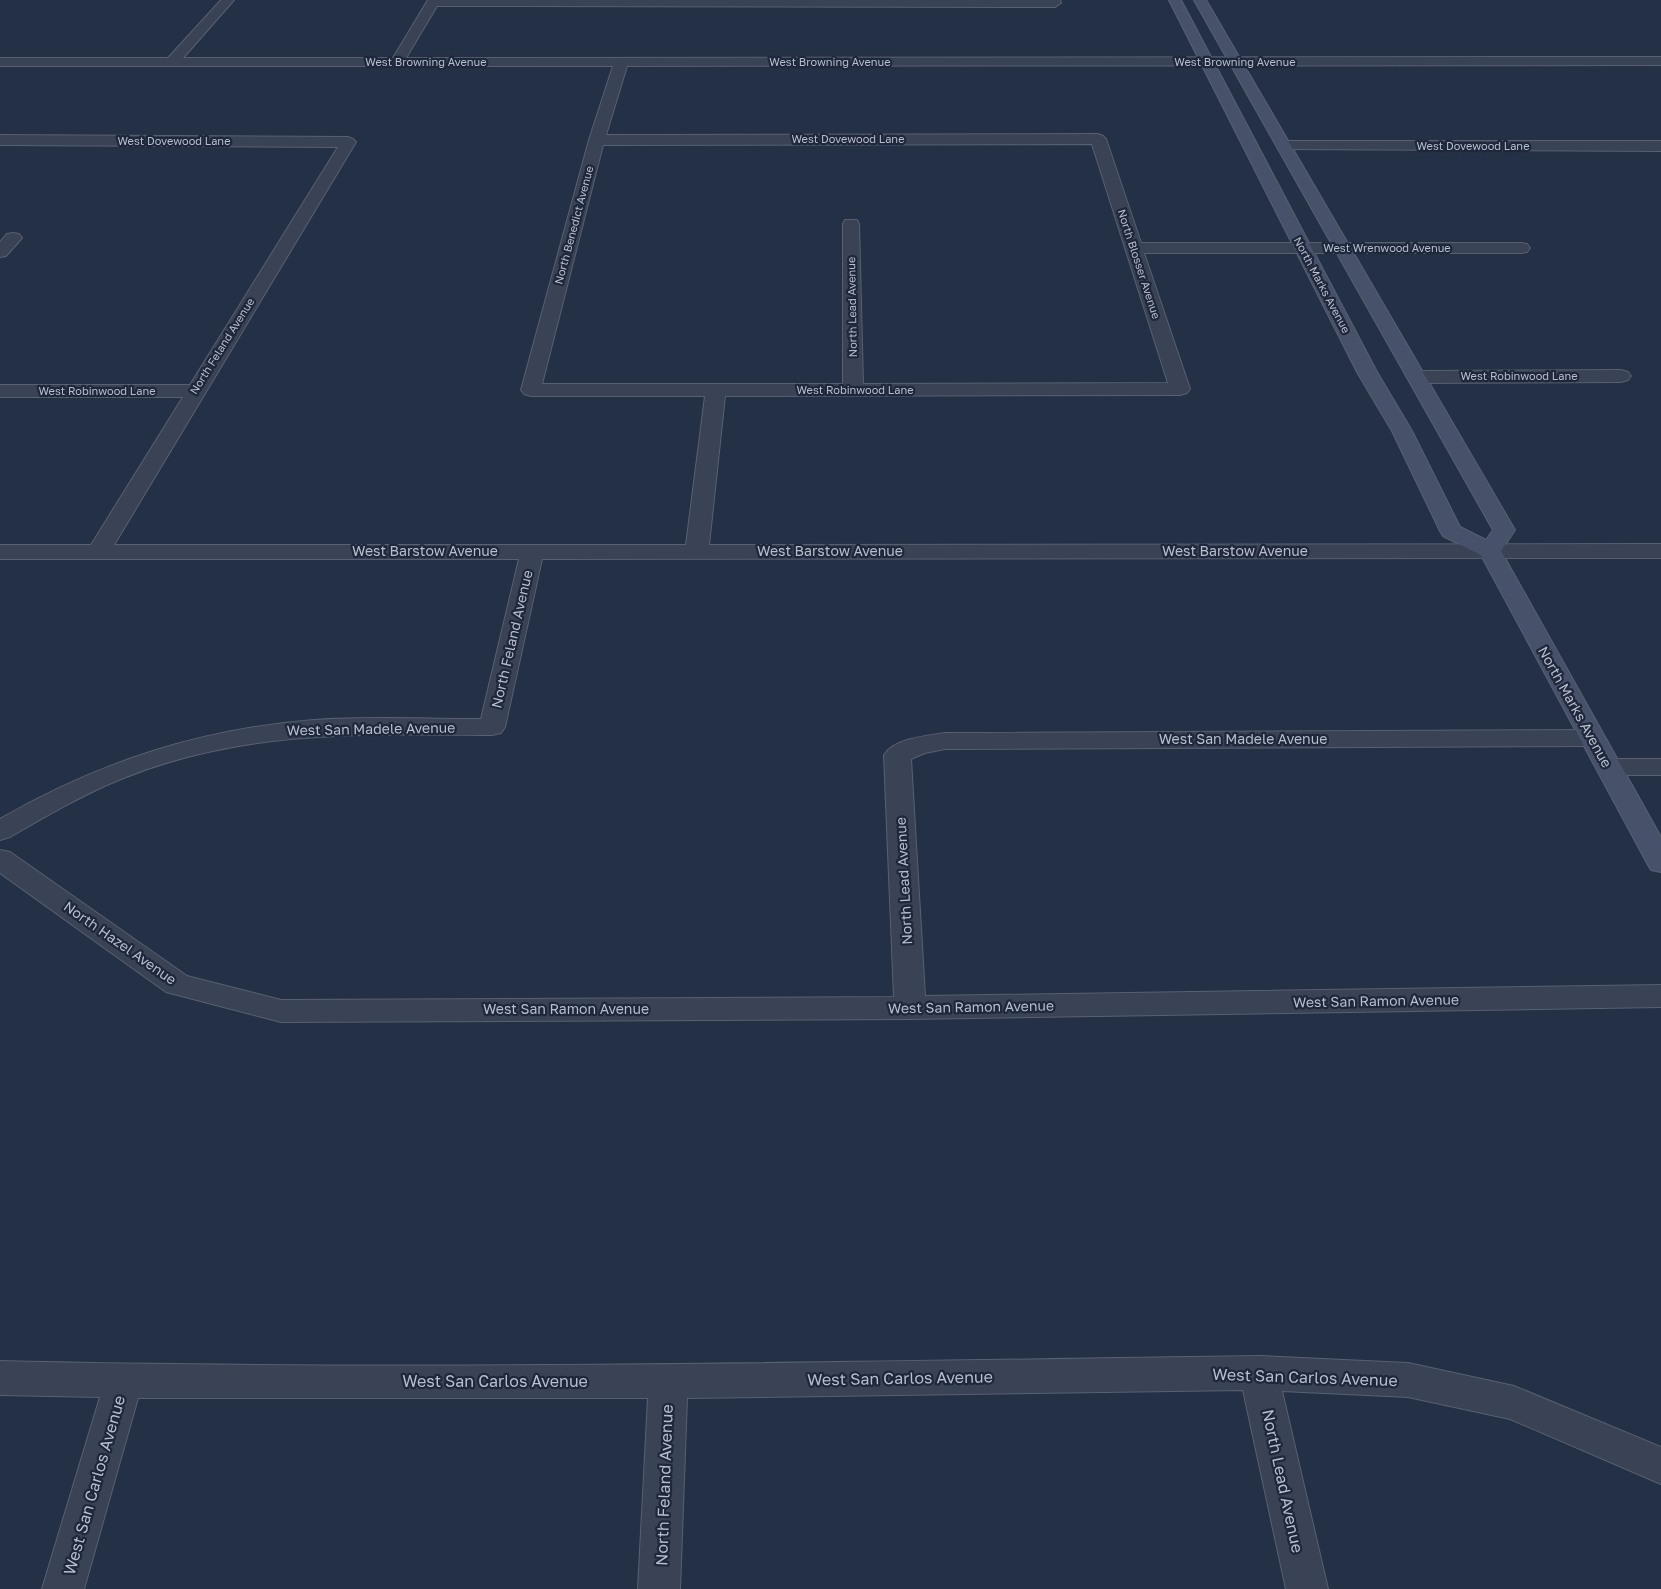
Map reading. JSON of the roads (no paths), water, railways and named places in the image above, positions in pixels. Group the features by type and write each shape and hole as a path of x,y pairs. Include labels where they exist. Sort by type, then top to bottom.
{"main road":[{"name":"North Marks Avenue","path":"1175,0 1367,372 1402,431 1451,531 1490,551 1661,863"},
{"path":"1200,0 1504,530 1490,551"}],"street":[{"path":"172,62 228,0"},
{"path":"397,62 433,1 1055,2"},
{"name":"West Browning Avenue","path":"0,62 1661,61"},
{"name":"North Benedict Avenue","path":"531,390 597,140 621,62"},
{"name":"West Dovewood Lane","path":"597,140 1098,139"},
{"name":"North Blosser Avenue","path":"1098,139 1180,390"},
{"name":"West Dovewood Lane","path":"0,140 348,142"},
{"name":"North Feland Avenue","path":"98,552 194,391 348,142"},
{"name":"West Dovewood Lane","path":"1284,146 1661,146"},
{"name":"North Lead Avenue","path":"851,224 853,390"},
{"path":"0,252 13,238"},
{"name":"West Wrenwood Avenue","path":"1134,248 1521,248"},
{"name":"West Robinwood Lane","path":"1417,377 1621,376"},
{"name":"West Robinwood Lane","path":"531,390 1180,390"},
{"name":"West Robinwood Lane","path":"0,391 194,391"},
{"path":"697,551 716,391"},
{"name":"North Feland Avenue","path":"492,727 532,551"},
{"name":"West Barstow Avenue","path":"0,552 1661,551"},
{"name":"West San Madele Avenue","path":"0,831 56,799 99,778 189,748 235,738 292,730 339,727 492,727"},
{"name":"West San Madele Avenue","path":"897,755 918,746 945,741 1592,738"},
{"name":"North Lead Avenue","path":"897,755 910,1008"},
{"path":"1609,767 1661,767"},
{"name":"North Hazel Avenue","path":"0,859 177,984 281,1010"},
{"name":"West San Ramon Avenue","path":"281,1010 910,1008 1661,996"},
{"name":"North Lead Avenue","path":"1259,1373 1307,1589"},
{"name":"West San Carlos Avenue","path":"0,1378 124,1381 668,1381 1259,1373 1408,1380 1514,1403 1661,1466"},
{"name":"West San Carlos Avenue","path":"63,1589 124,1381"},
{"name":"North Feland Avenue","path":"659,1589 668,1381"}]}
